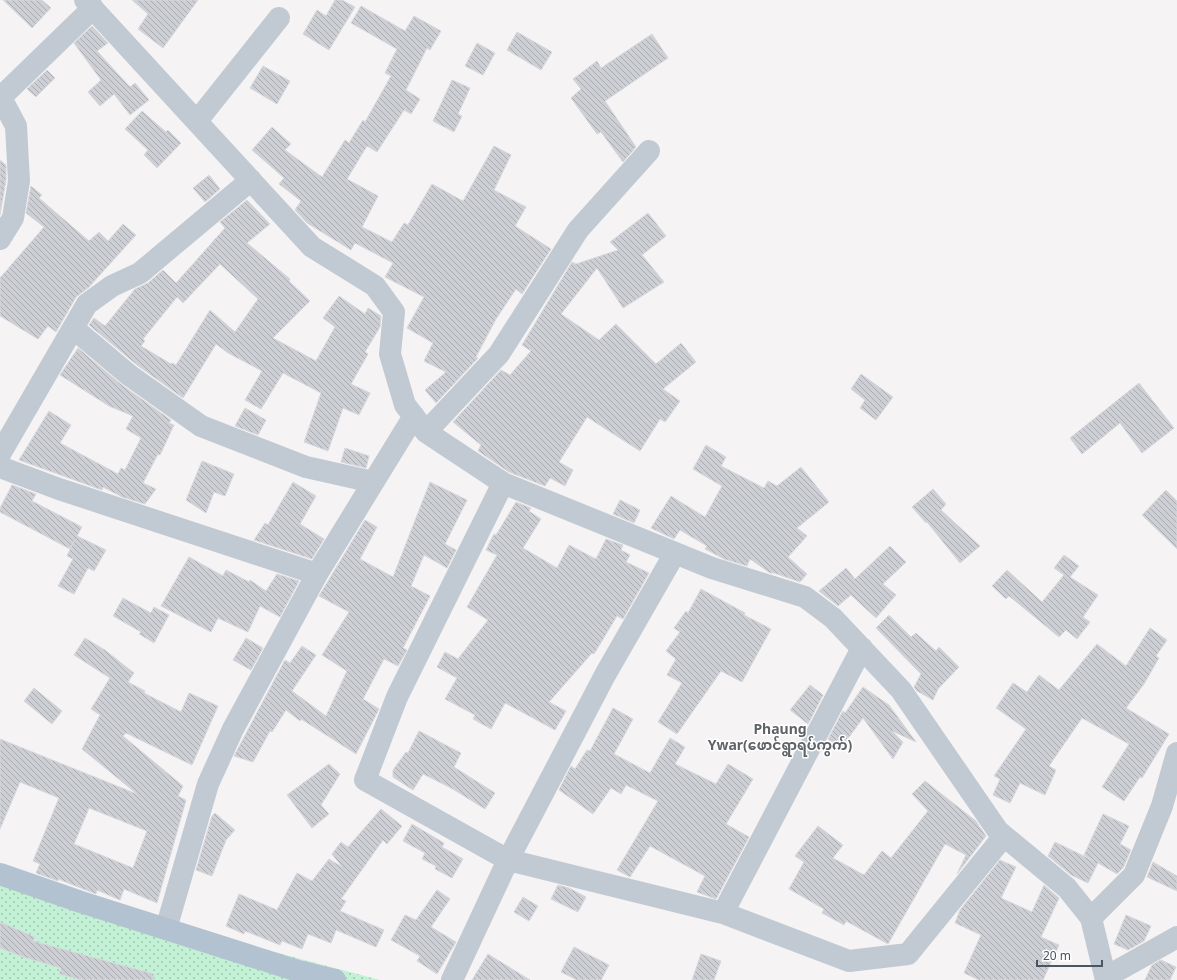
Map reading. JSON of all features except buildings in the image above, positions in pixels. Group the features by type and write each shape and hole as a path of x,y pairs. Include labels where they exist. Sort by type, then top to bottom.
{"main road":[{"path":"0,874 298,971 334,980"}],"street":[{"path":"0,239 13,218 19,181 16,126 0,98 89,4 312,247 375,286 394,312 390,354 405,405 420,424 503,483 712,568 805,597 833,618 902,690 998,831 1067,888 1091,918 1106,979 1177,937"},
{"path":"197,122 279,18"},
{"path":"166,929 208,784 233,729 317,574 373,482 420,424 499,354 578,230 649,151"},
{"path":"0,454 87,304 112,286 140,273 251,180"},
{"path":"73,328 129,375 201,426 306,467 373,482"},
{"path":"0,467 59,489 317,574"},
{"path":"503,483 397,697 365,780 508,860 723,913 849,961 908,954 1004,836"},
{"path":"452,980 508,860 605,675 675,553"},
{"path":"723,913 862,648"},
{"path":"1091,918 1134,875 1162,806 1177,753"}],"green space":[{"path":"0,879 380,980 0,980"}],"district":[{"name":"Phaung Ywar(ဖောင်ရွာရပ်ကွက်)","path":"780,736"}]}
